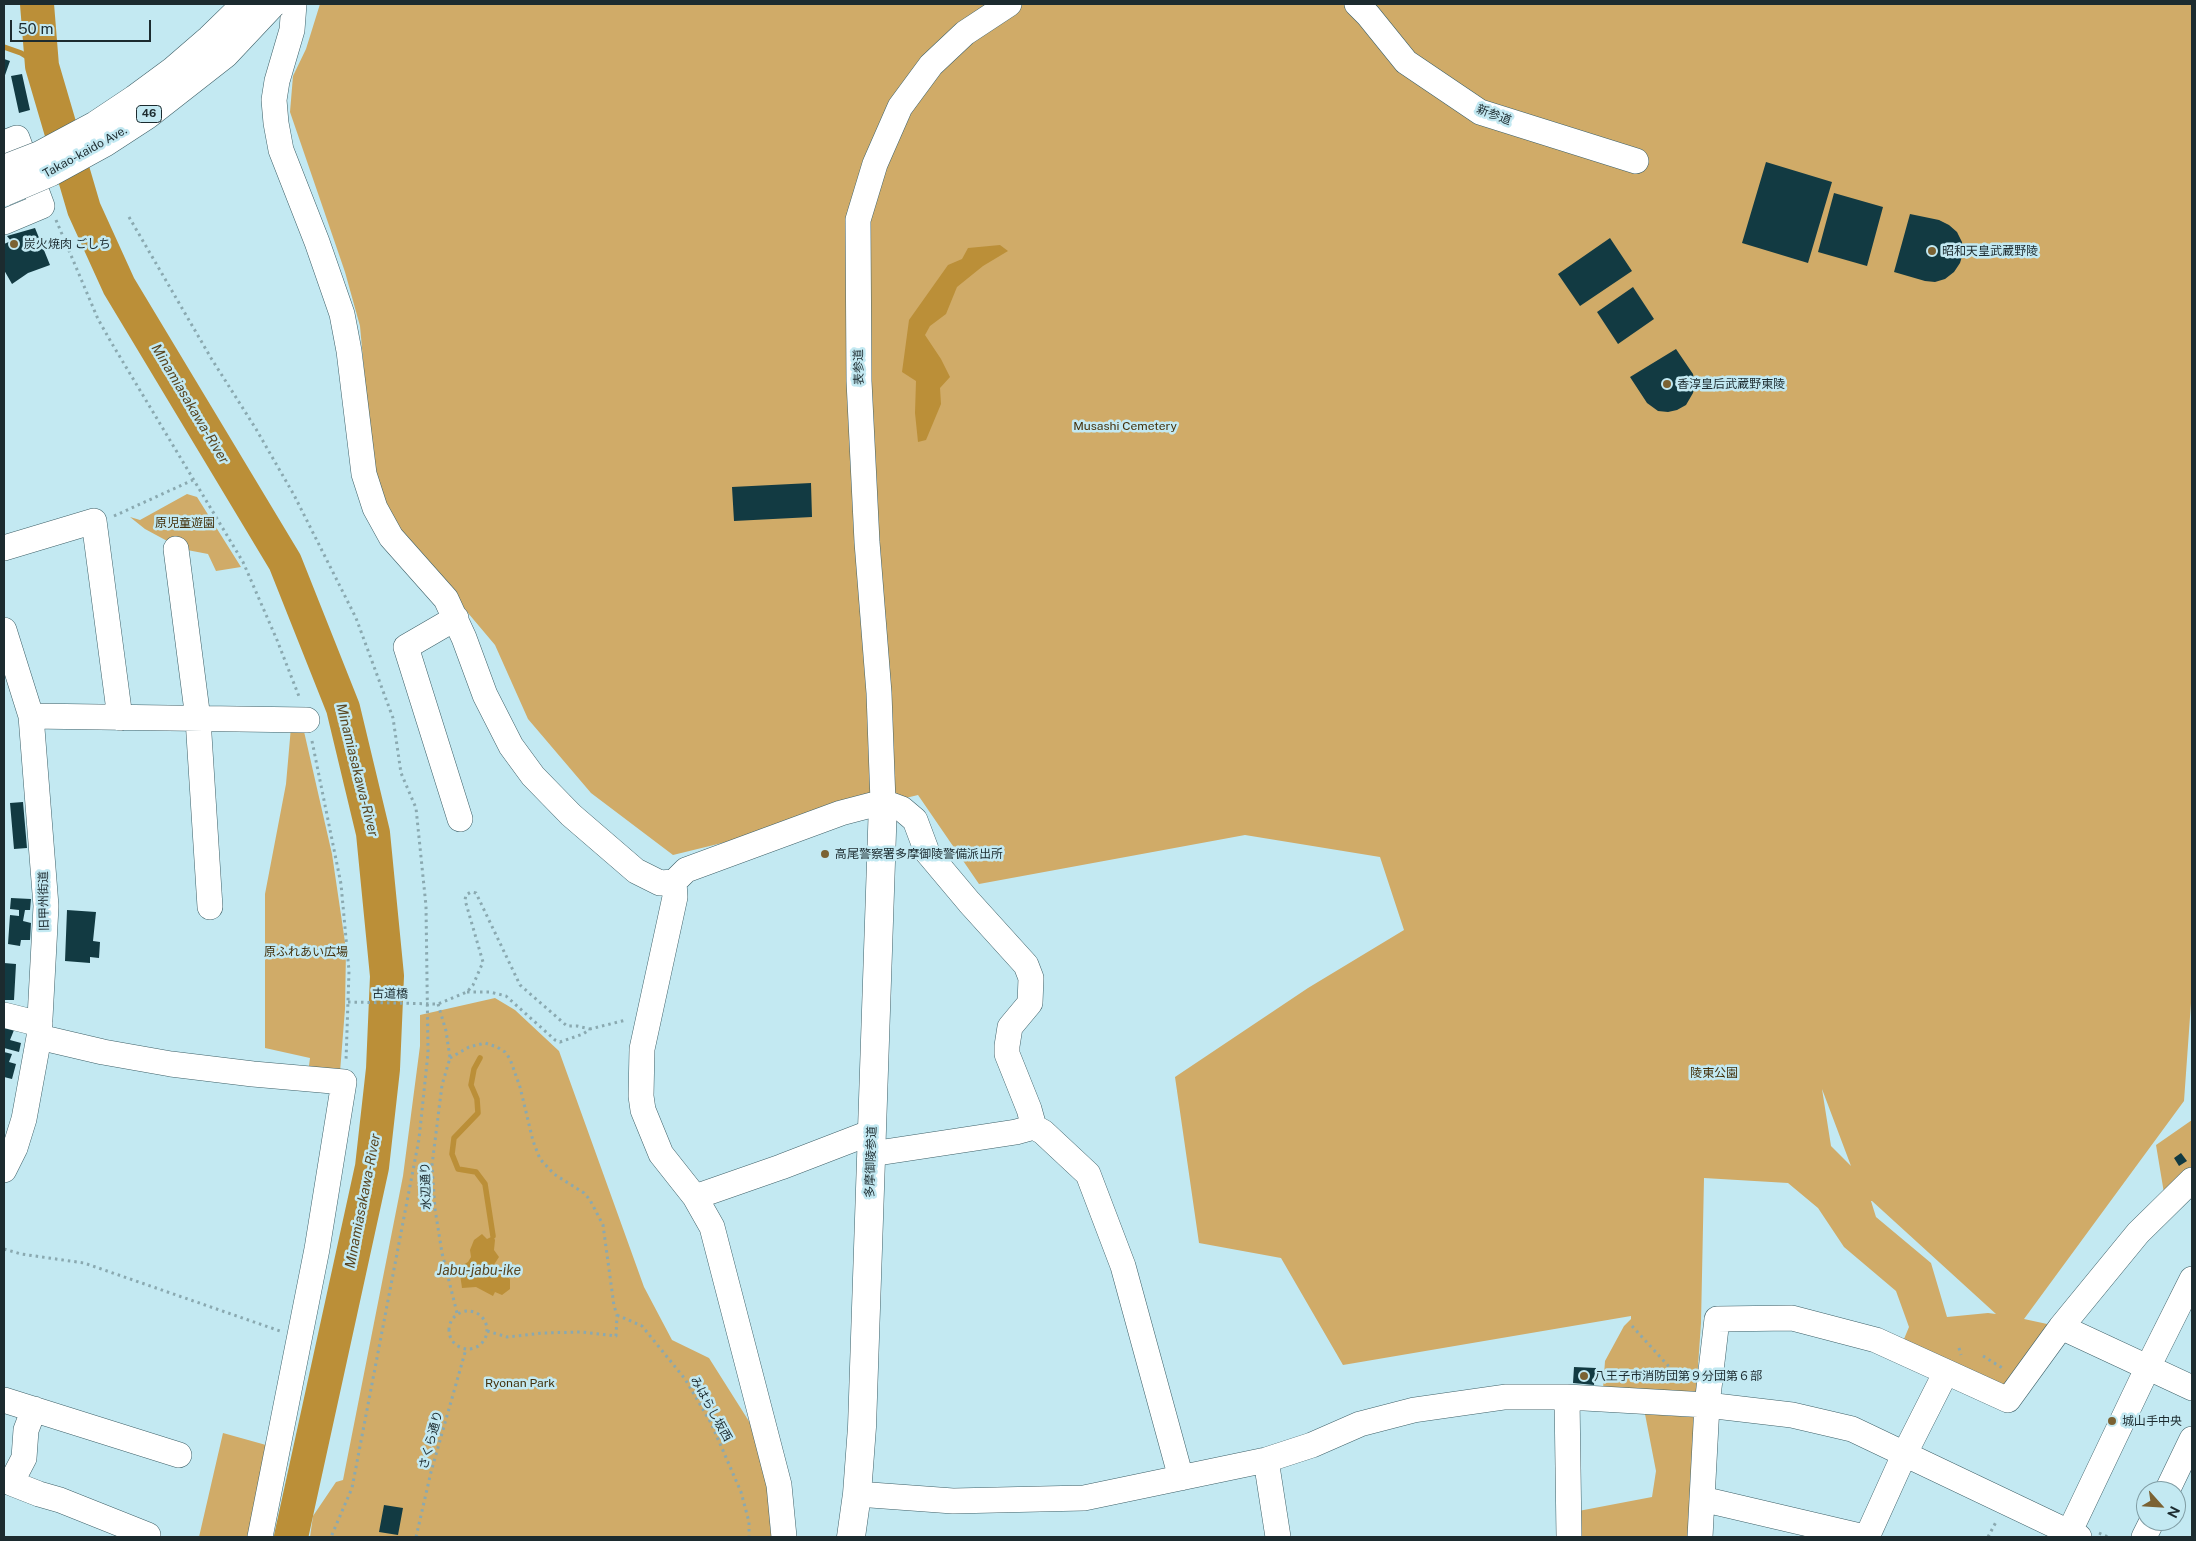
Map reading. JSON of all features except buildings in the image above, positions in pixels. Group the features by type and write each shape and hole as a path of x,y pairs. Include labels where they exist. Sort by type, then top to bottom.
{"main road":[{"name":"Takao-kaido Ave.","path":"4,170 40,155 88,129 127,104 173,71 246,4"},
{"name":"Takao-kaido Ave.","path":"4,192 51,172 104,143 147,115 225,54 272,4"},
{"name":"多摩御陵参道","path":"851,1537 858,1494 862,1427 883,794"}],"street":[{"path":"294,4 292,30 277,81 274,100 276,123 281,150 317,242 342,314 349,351 364,474 375,508 386,528 446,599 456,618 496,720 511,746 533,776 571,815 636,871 660,882 674,882 686,870 841,814 883,794 915,820 927,852 1026,965 1031,978 1030,1003 1010,1027 1006,1046 1034,1127"},
{"name":"表参道","path":"883,794 879,694 859,381 858,220 875,164 900,107 932,65 965,33 1009,4"},
{"name":"新参道","path":"1357,4 1406,62 1480,112 1636,161"},
{"path":"4,143 17,138 42,206 13,218"},
{"path":"4,548 94,521 120,718"},
{"path":"176,549 198,719 210,907"},
{"path":"456,618 406,647 460,819"},
{"name":"旧甲州街道","path":"4,630 32,716 46,906 40,1030 24,1119 15,1148 4,1170"},
{"path":"32,716 307,720"},
{"path":"674,882 675,897 641,1057 643,1110 661,1154 695,1197 712,1227 779,1484 784,1537"},
{"path":"4,1015 103,1052 171,1064 344,1082 331,1176 260,1537"},
{"path":"695,1197 781,1167 872,1143 1016,1132 1034,1127 1043,1132 1088,1174 1100,1201 1123,1266 1181,1478"},
{"path":"1700,1537 1702,1499 1698,1396 1717,1320 1792,1318 1876,1340 2008,1400 2061,1327 2138,1233 2192,1180"},
{"path":"858,1494 953,1502 1084,1498 1266,1460 1312,1445 1360,1424 1414,1410 1505,1397 1698,1396 1852,1429 1905,1453 2072,1536 2148,1367 2192,1279"},
{"path":"2061,1327 2192,1388"},
{"path":"1702,1499 1865,1537 1946,1372"},
{"path":"1568,1397 1568,1537"},
{"path":"4,1400 179,1455"},
{"path":"34,1410 26,1430 24,1458 11,1483 148,1535"},
{"path":"2172,1481 2192,1439"},
{"path":"1266,1460 1278,1537"}],"path":[{"path":"129,217 294,495 356,618 393,718 401,773 416,808 426,906 428,1053 419,1139 352,1488 331,1537"},
{"path":"13,218 33,224 55,219 98,319 253,582 293,678 307,720 341,884 347,941 348,1002 344,1082"},
{"path":"94,521 120,514 193,480"},
{"path":"467,992 473,985 483,962 465,900 466,896 471,892 476,893 520,985 567,1026 590,1028 648,1017"},
{"path":"487,1332 507,1337 543,1333 581,1332 616,1336 617,1315 614,1306 603,1225 590,1200 584,1193 554,1174 540,1159 533,1141 520,1088 510,1059 505,1052 485,1043 469,1047 450,1058 446,1031 438,1004 467,992 490,992 506,996 555,1040 560,1042 583,1034 590,1028"},
{"name":"古道橋","path":"348,1002 438,1004"},
{"name":"水辺通り","path":"450,1058 442,1085 432,1165 435,1209 442,1253 457,1313"},
{"path":"4,1249 21,1254 84,1263 276,1330 300,1334"},
{"path":"467,1311 479,1314 484,1320 487,1332 482,1343 466,1349 455,1344 449,1334 451,1321 457,1313 467,1311"},
{"name":"みはらし坂西","path":"617,1315 642,1326 685,1379 707,1416 731,1467 741,1492 749,1522 749,1537"},
{"path":"1632,1326 1698,1396"},
{"name":"さくら通り","path":"416,1537 431,1472 466,1349"},
{"path":"1988,1537 1992,1530"}],"green space":[{"name":"Musashi Cemetery","path":"320,4 2192,4 2192,989 2184,1101 2024,1319 2061,1327 2008,1400 1899,1351 1909,1327 1896,1291 1844,1247 1818,1208 1788,1183 1704,1178 1701,1323 1696,1395 1603,1389 1605,1361 1624,1326 1631,1319 1631,1316 1343,1365 1281,1258 1199,1243 1175,1077 1308,988 1404,930 1380,857 1245,835 979,884 918,795 673,855 591,793 528,719 495,645 393,524 372,460 360,326 345,272 290,112 293,76 306,49","holes":["1822,1089 1851,1166 1831,1146","1872,1201 1996,1314 1947,1317 1931,1263 1876,1217"]},
{"name":"原児童遊園","path":"187,494 197,497 241,567 216,571 208,554 182,549 145,529 130,517 140,520"},
{"name":"原ふれあい広場","path":"291,727 303,727 332,854 346,949 345,1009 340,1072 308,1073 310,1058 265,1048 265,894 286,784"},
{"name":"Ryonan Park","path":"495,998 515,1010 559,1051 644,1287 672,1340 709,1358 757,1434 776,1537 310,1537 313,1516 336,1482 343,1480 403,1176 420,1046 420,1015"},
{"path":"2192,1120 2192,1169 2164,1193 2156,1145"},
{"path":"1645,1414 1707,1418 1700,1537 1569,1537 1568,1513 1652,1497 1656,1471"},
{"path":"223,1433 266,1445 250,1537 199,1537"}],"water":[{"path":"1000,245 1008,251 983,266 957,287 946,314 930,326 925,335 950,377 940,388 941,404 926,440 918,442 915,413 916,381 902,372 909,320 948,265 962,259 968,248"},
{"name":"Jabu-jabu-ike","path":"482,1234 487,1239 493,1236 495,1240 494,1250 499,1257 493,1266 510,1279 510,1289 502,1295 495,1292 493,1296 476,1287 462,1288 459,1267 468,1262 471,1257 470,1250 474,1240"}],"waterway":[{"name":"Minamiasakawa-River","path":"37,4 42,66 84,209 119,286 285,562 343,708 373,833 387,976 383,1069 372,1167 291,1537"},
{"path":"4,47 21,53 42,66"},
{"path":"480,1058 474,1069 471,1085 477,1099 478,1113 454,1138 452,1154 458,1169 476,1172 485,1184 493,1236"}],"place":[{"name":"炭火焼肉 ごしち","path":"14,244"},
{"name":"昭和天皇武蔵野陵","path":"1932,251"},
{"name":"香淳皇后武蔵野東陵","path":"1667,384"},
{"name":"高尾警察署多摩御陵警備派出所","path":"825,854"},
{"name":"八王子市消防団第９分団第６部","path":"1584,1376"},
{"name":"城山手中央","path":"2112,1421"}],"park label":[{"name":"陵東公園","path":"1714,1073"}]}
